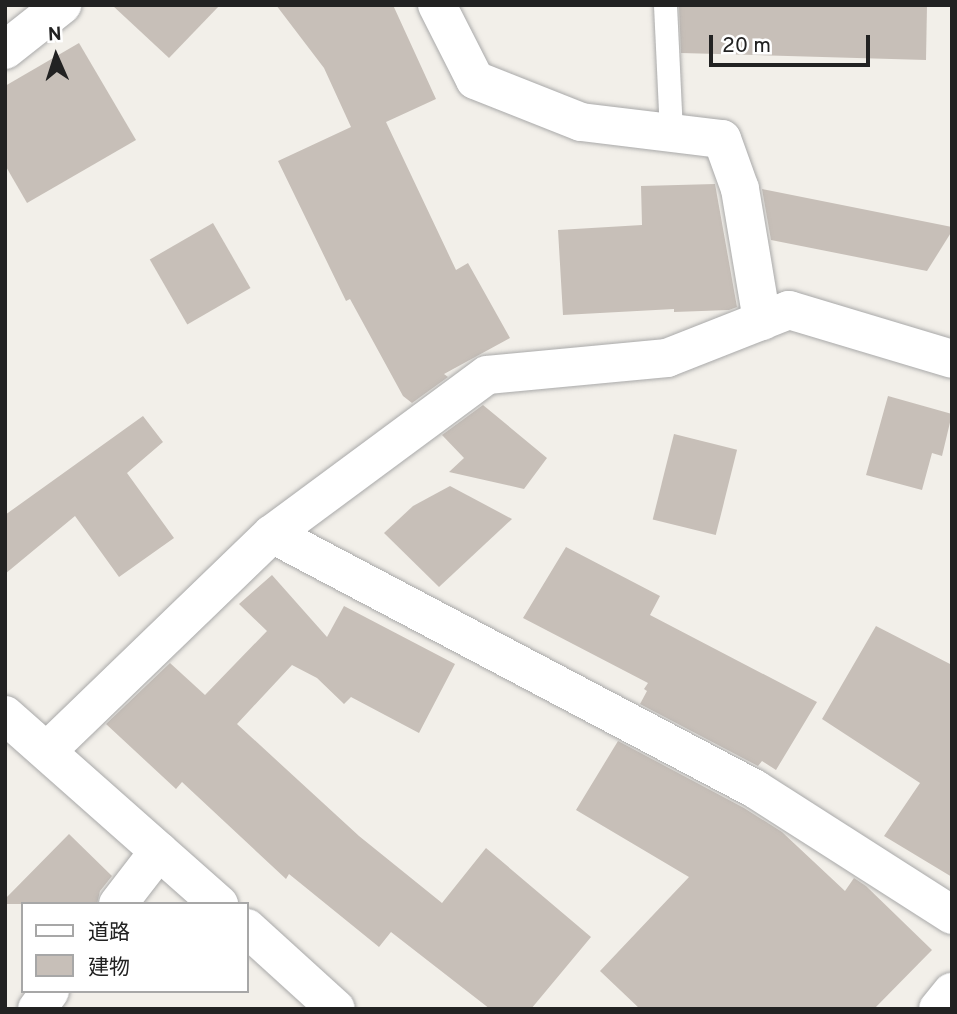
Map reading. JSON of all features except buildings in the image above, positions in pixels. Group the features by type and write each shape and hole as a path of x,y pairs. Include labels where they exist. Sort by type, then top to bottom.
{"street":[{"path":"5,50 62,5"},
{"path":"437,5 475,80 582,122 722,139 740,189 762,321"},
{"path":"48,750 272,534 486,375 667,358 789,310 952,359"},
{"path":"272,534 755,789 952,915"},
{"path":"5,715 48,750 217,902"},
{"path":"120,902 159,851"},
{"path":"248,929 336,1009"},
{"path":"938,1009 952,992"},
{"path":"37,1009 49,993"}],"lane":[{"path":"665,5 671,133"}]}
